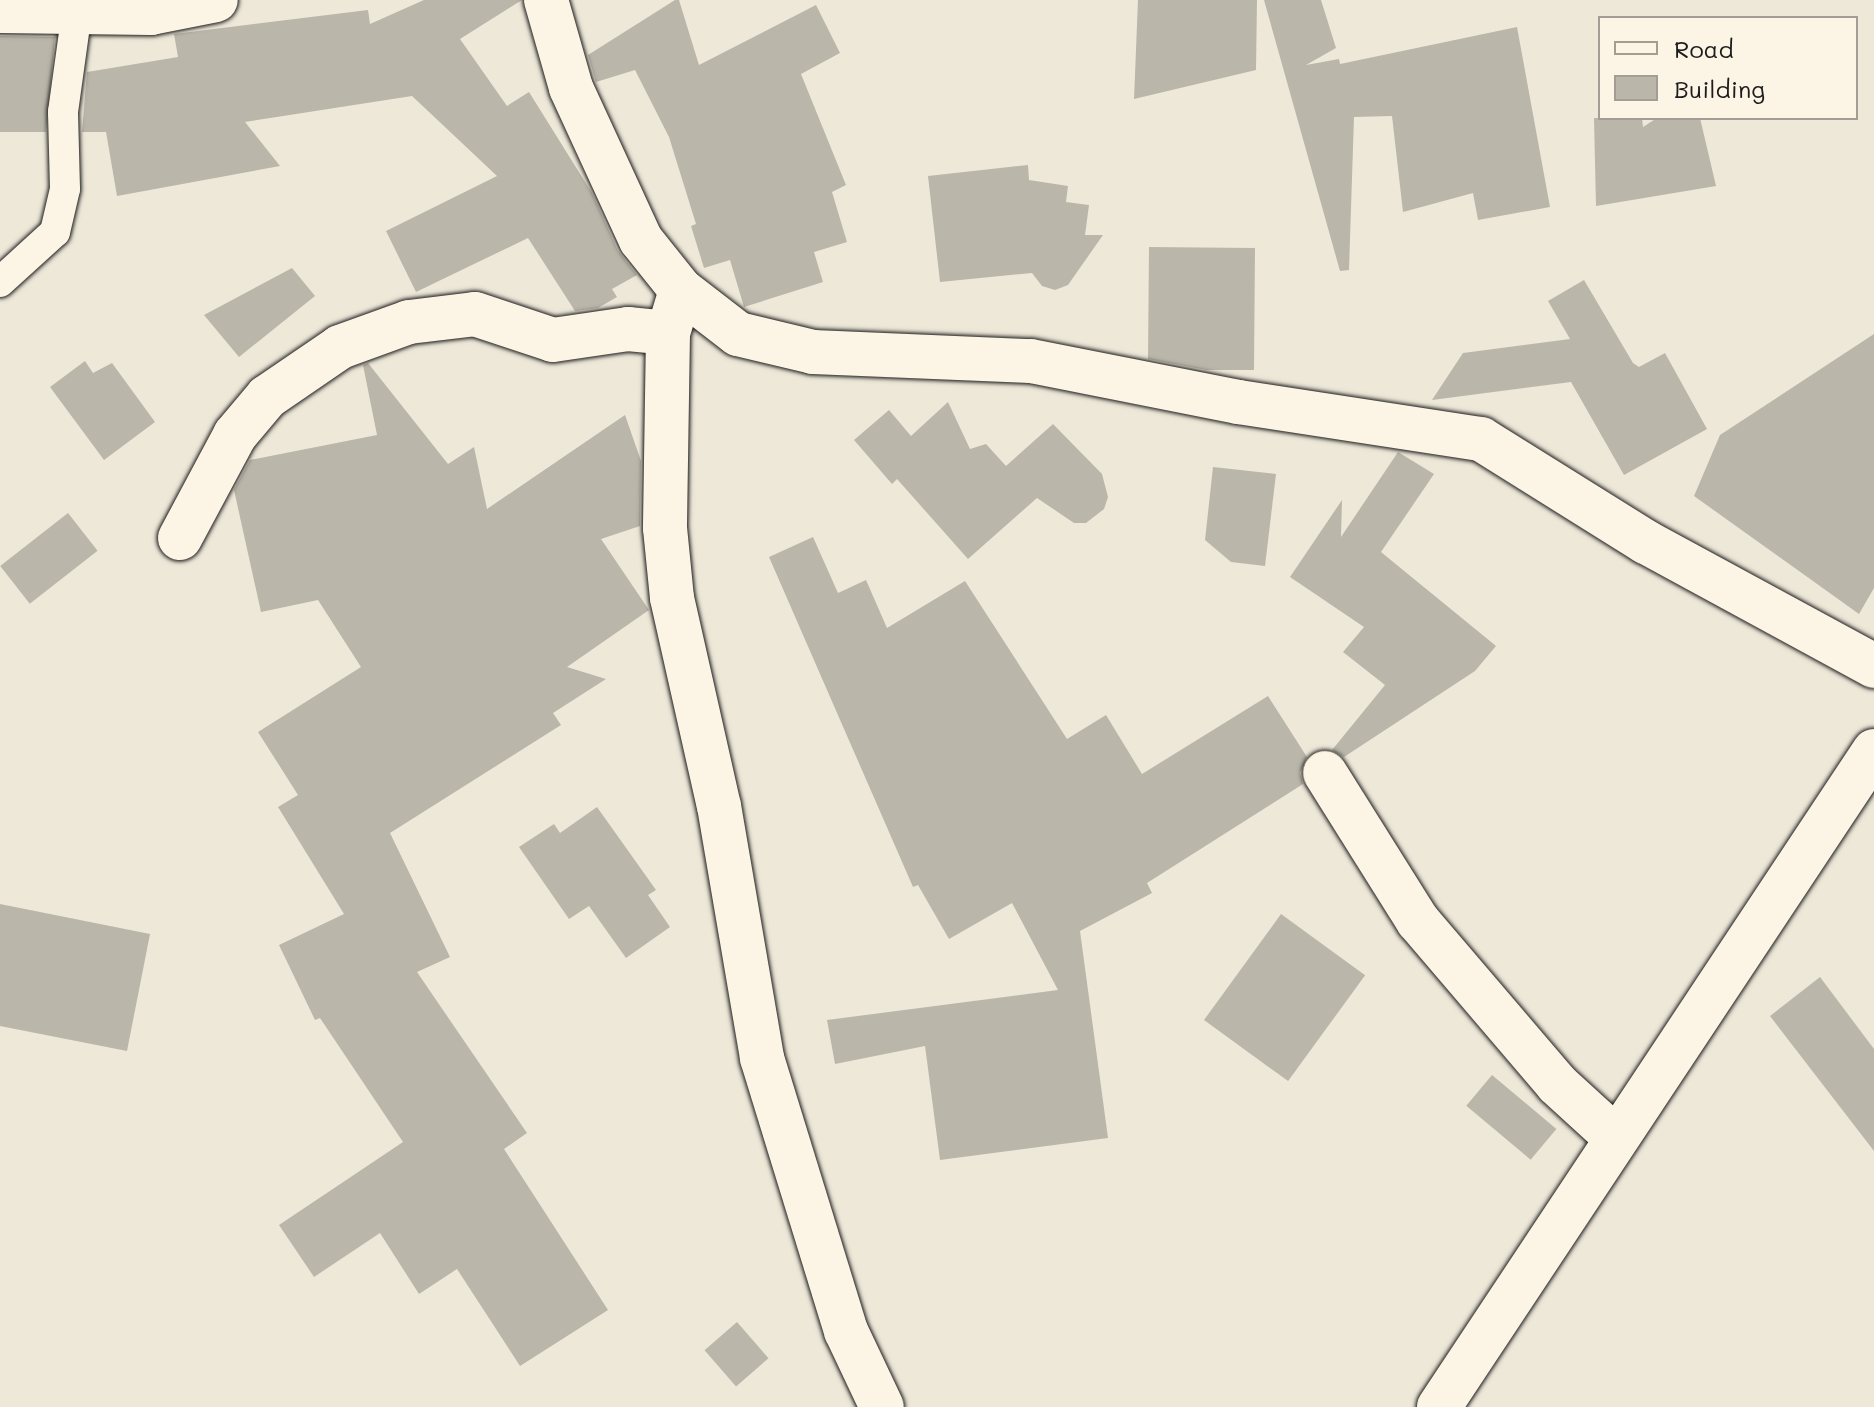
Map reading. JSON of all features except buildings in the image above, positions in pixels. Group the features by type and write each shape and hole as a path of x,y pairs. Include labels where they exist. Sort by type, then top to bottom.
{"street":[{"path":"0,11 76,6 151,13 216,0"},
{"path":"546,0 571,88 607,174 641,240 681,290 738,334 813,352 1031,361 1239,402 1481,439 1646,542 1874,666"},
{"path":"681,290 668,333 665,528 672,598 719,806 762,1058 846,1331 882,1407"},
{"path":"180,538 235,435 267,397 340,347 409,322 475,314 553,340 628,329 668,333"},
{"path":"1449,1399 1615,1137 1874,751"},
{"path":"1325,773 1418,921 1557,1084 1615,1137"}],"lane":[{"path":"0,282 55,232 65,189 63,112 76,6"}]}
